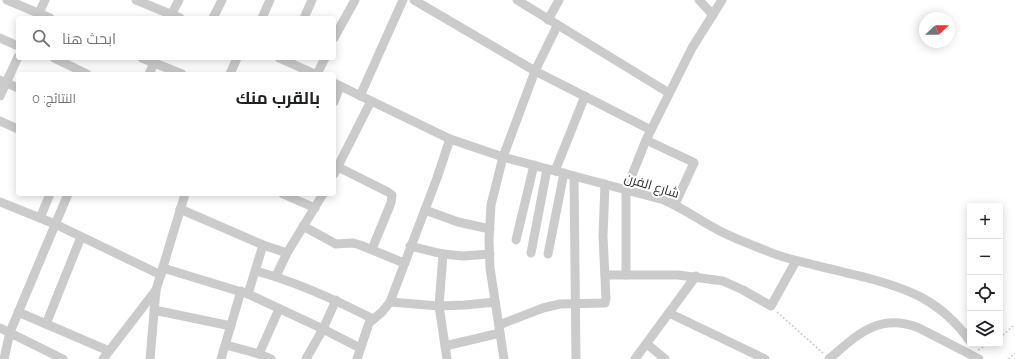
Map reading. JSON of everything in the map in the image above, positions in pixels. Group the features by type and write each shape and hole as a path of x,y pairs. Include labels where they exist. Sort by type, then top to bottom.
{"street":[{"path":"7,0 38,16 45,0"},
{"path":"136,0 173,16"},
{"path":"175,16 179,0"},
{"path":"214,16 222,0"},
{"path":"263,16 270,0"},
{"path":"305,16 312,0"},
{"path":"336,34 355,0"},
{"path":"360,96 403,0"},
{"path":"517,0 557,26 669,93"},
{"path":"548,20 558,0"},
{"path":"699,0 713,15"},
{"path":"626,275 626,190 646,140 669,93 692,48 722,0"},
{"path":"418,1 535,71 651,130"},
{"path":"504,359 490,268 490,229 493,193 503,157 535,71 557,26"},
{"path":"0,38 16,45"},
{"path":"0,96 3,81 16,60"},
{"path":"58,60 83,72"},
{"path":"231,72 236,60"},
{"path":"289,60 312,72"},
{"path":"317,72 324,60"},
{"path":"150,72 155,61 178,72"},
{"path":"3,81 16,87"},
{"name":"شارع الفرن","path":"337,85 450,139 503,157 653,196 675,204 722,232 767,252 796,261 890,284 916,294 947,314 967,337"},
{"path":"531,252 555,171 585,96"},
{"path":"371,101 336,171 392,195 372,249"},
{"path":"0,121 16,128"},
{"path":"357,359 369,323 382,312 390,302 450,139"},
{"path":"646,140 694,163 675,204"},
{"path":"516,240 534,165"},
{"path":"548,254 555,171"},
{"path":"574,176 576,359"},
{"path":"446,346 500,329 554,305 605,303 603,236 605,184"},
{"path":"40,218 49,196"},
{"path":"4,359 10,332 67,196"},
{"path":"150,359 156,290 183,196"},
{"path":"288,196 315,208"},
{"path":"276,276 287,253 322,196"},
{"path":"0,202 55,224 80,237 162,271 245,293 360,348"},
{"path":"180,209 263,245 287,253"},
{"path":"424,210 458,222 490,229"},
{"path":"303,226 336,244 353,243 372,249 404,263"},
{"path":"46,324 80,237"},
{"path":"221,359 231,326 256,271 263,245"},
{"path":"410,246 443,254 463,256 490,254"},
{"path":"443,254 439,306 447,359"},
{"path":"605,275 678,275 696,276 723,281 743,290 771,306 796,261"},
{"path":"256,271 276,276 336,300 373,319"},
{"path":"636,359 696,276"},
{"path":"103,359 156,290"},
{"path":"306,359 323,329 336,300"},
{"path":"390,302 439,306 495,302"},
{"path":"259,354 278,309"},
{"path":"154,310 231,326"},
{"path":"18,312 109,351"},
{"path":"670,313 765,359"},
{"path":"829,359 865,330 882,323 892,322 901,322 919,328 977,353"},
{"path":"0,328 63,359"},
{"path":"647,344 665,359"},
{"path":"226,345 259,354 271,359"}],"path":[{"path":"771,306 829,359"},
{"path":"1003,335 1015,324"},
{"path":"1008,359 1015,353"}]}
